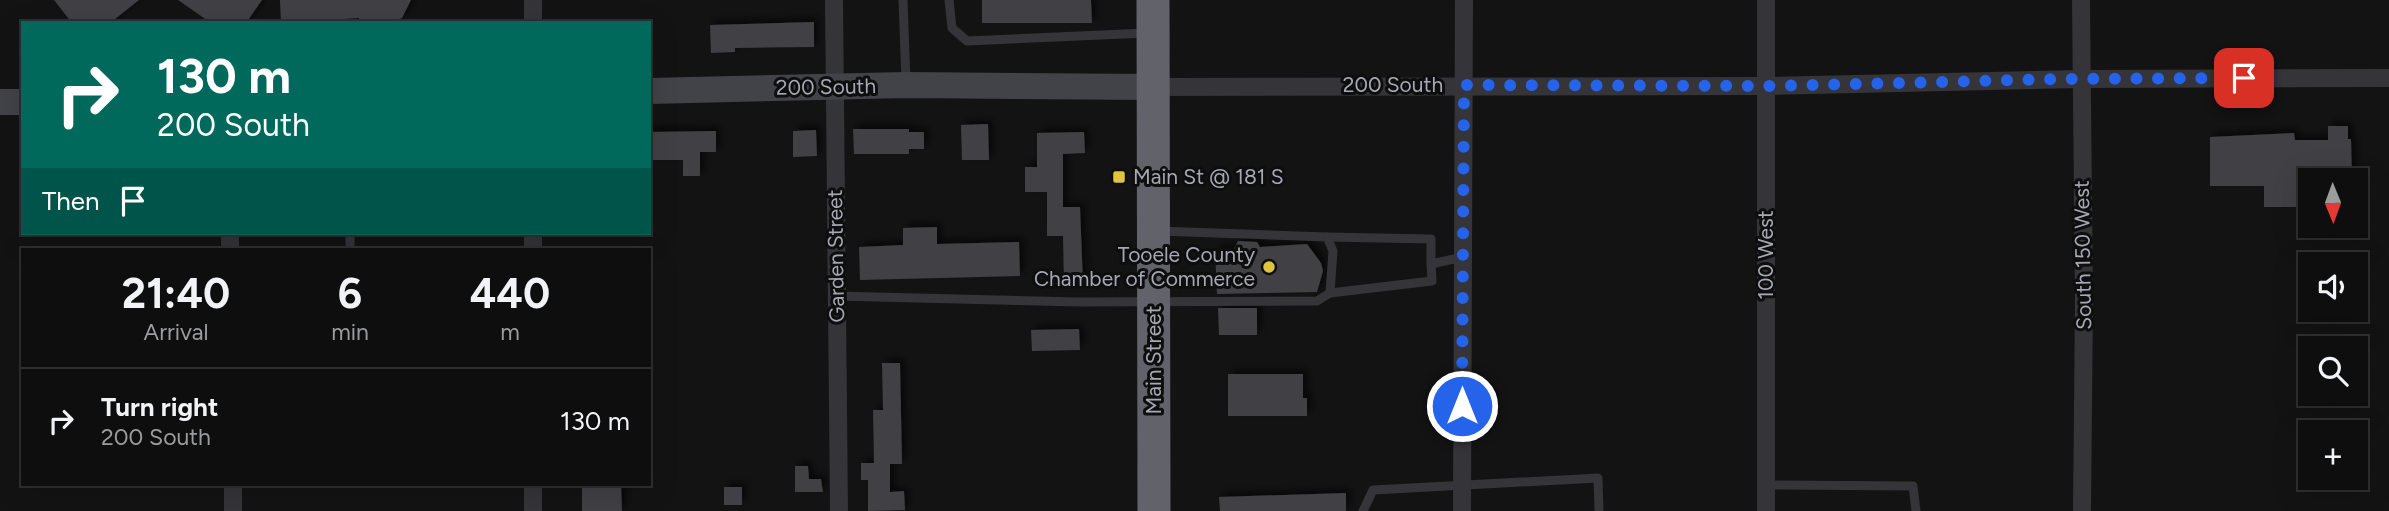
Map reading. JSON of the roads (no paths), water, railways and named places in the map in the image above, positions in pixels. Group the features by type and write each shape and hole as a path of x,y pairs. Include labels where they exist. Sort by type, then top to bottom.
{"highway":[{"name":"Main Street","path":"1153,0 1154,511"}],"street":[{"path":"533,0 533,21"},
{"name":"Garden Street","path":"834,0 839,511"},
{"path":"1462,511 1464,0"},
{"name":"100 West","path":"1766,0 1766,511"},
{"name":"South 150 West","path":"2081,0 2084,300 2082,511"},
{"name":"200 South","path":"651,91 906,85 1767,86 2080,79 2389,78"},
{"path":"0,103 21,102"},
{"path":"233,486 233,511"},
{"path":"533,486 533,511"}],"lane":[{"path":"903,0 906,85"},
{"path":"949,0 952,28 967,41 1153,33"},
{"path":"836,296 1153,302 1317,301 1330,293 1432,281 1431,239 1153,231"},
{"path":"1327,237 1332,251 1330,293"},
{"path":"1431,264 1463,257"},
{"path":"1363,511 1373,490 1598,478 1600,511"},
{"path":"1765,485 1913,486 1916,511"}],"place":[{"name":"Main St @ 181 S","path":"1119,177"},
{"name":"Tooele County Chamber of Commerce","path":"1269,267"}]}
